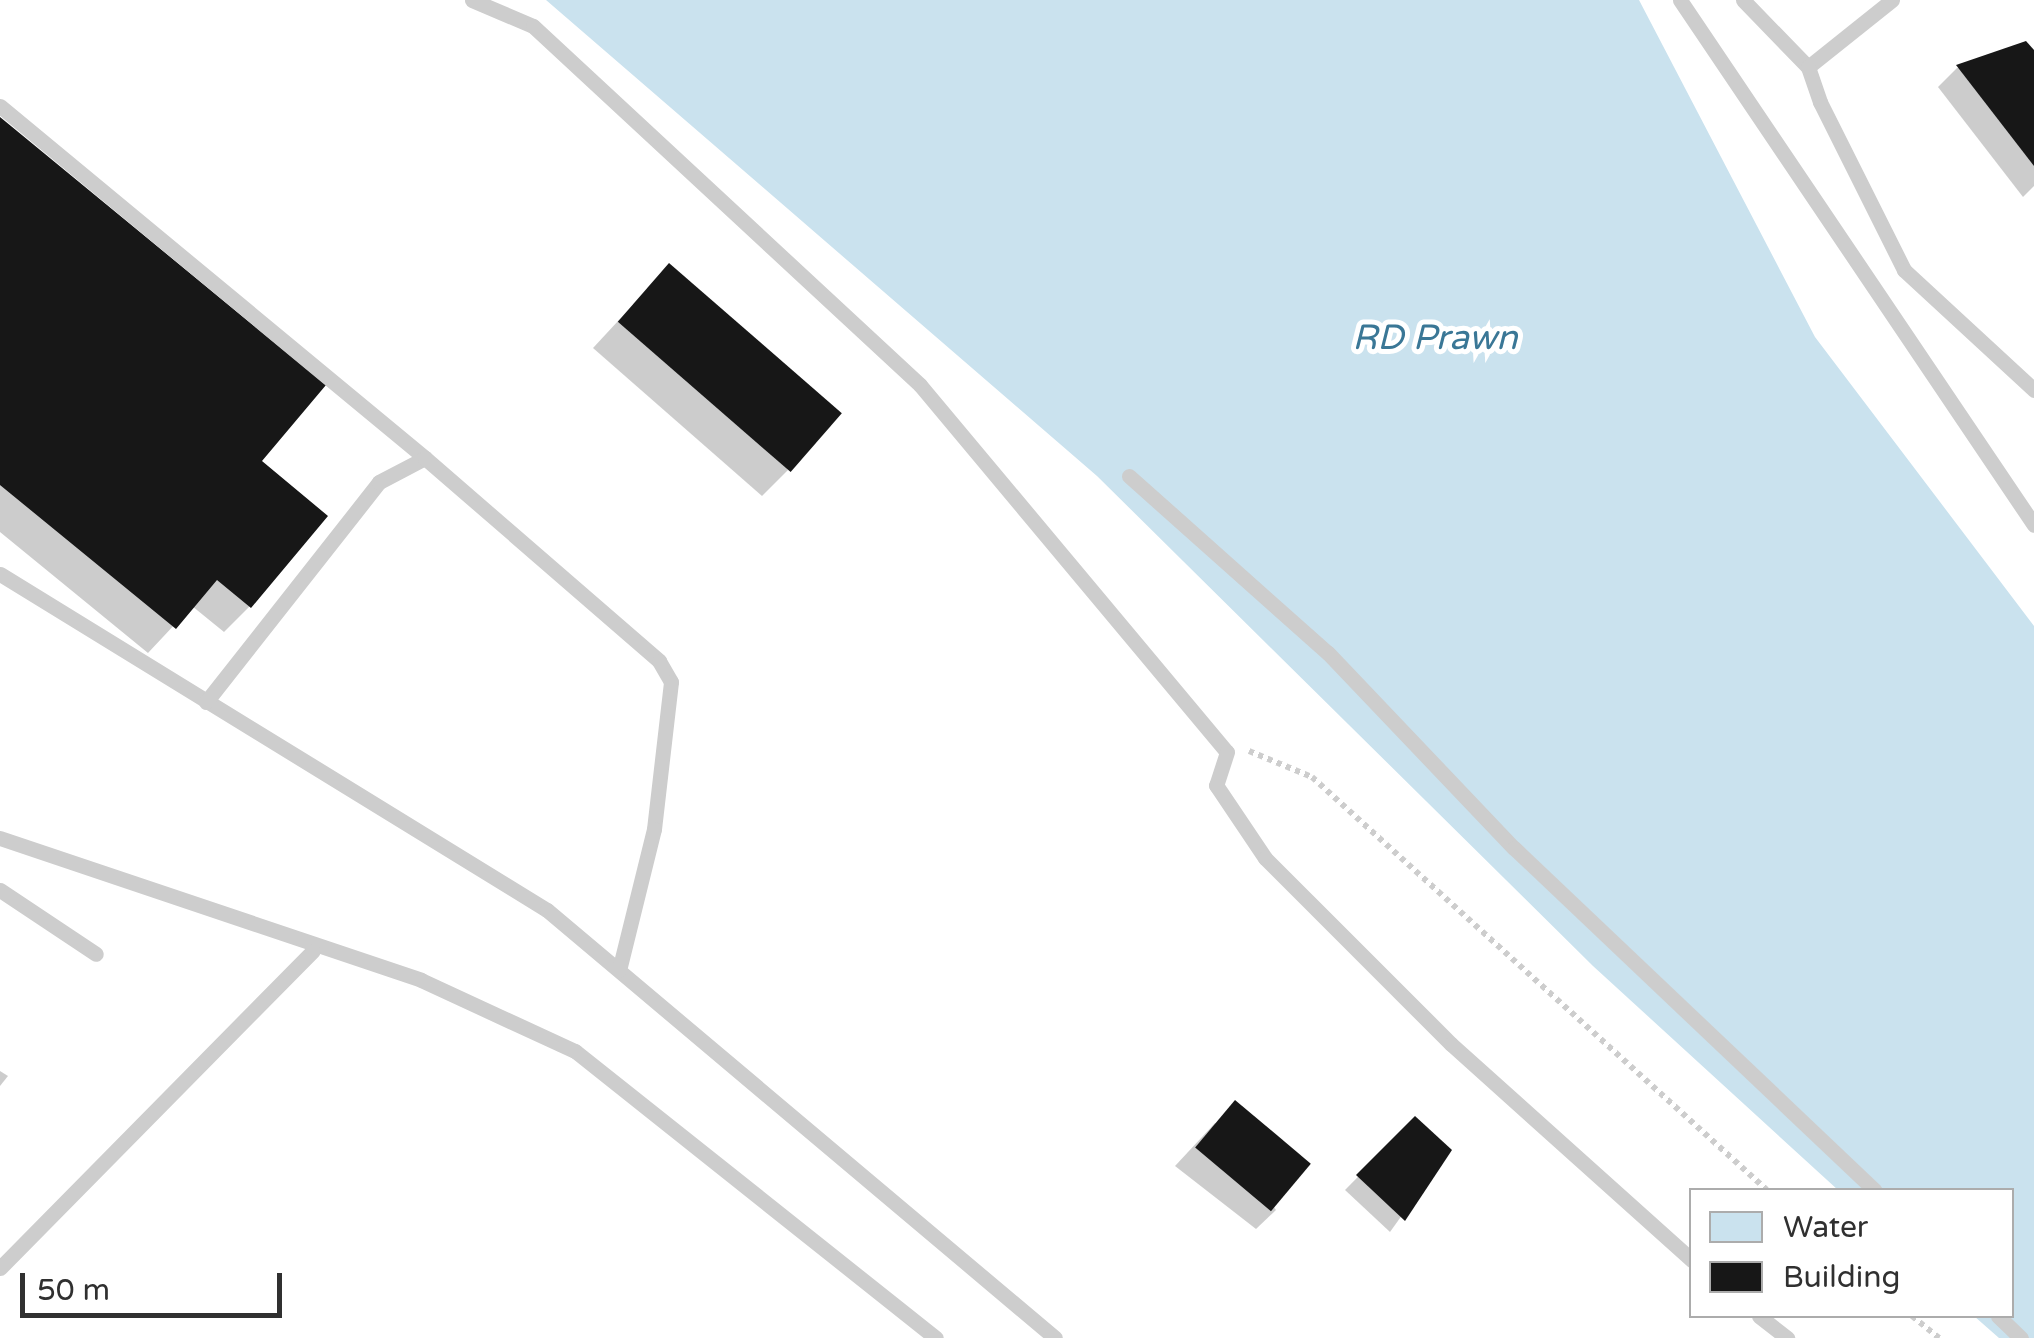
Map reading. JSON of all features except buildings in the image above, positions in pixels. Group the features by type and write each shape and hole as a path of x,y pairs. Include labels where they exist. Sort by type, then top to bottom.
{"lane":[{"path":"472,0 533,26 920,385 1227,752 1216,785 1265,858 1451,1044 1689,1257"},
{"path":"1680,0 2034,525"},
{"path":"1743,0 1808,67 1904,270 2034,390"},
{"path":"1808,67 1892,0"},
{"path":"0,106 425,458 659,660 671,682 654,829 619,970"},
{"path":"206,702 379,482 425,458"},
{"path":"1129,476 1328,653 1514,848 1872,1188"},
{"path":"0,574 547,910 1055,1338"},
{"path":"0,838 313,950 421,980 575,1050 936,1338"},
{"path":"0,890 96,954"},
{"path":"0,1268 313,950"},
{"path":"1762,1318 1787,1338"},
{"path":"2000,1318 2021,1338"}],"path":[{"path":"1227,752 1265,752 1312,777 1765,1188"},
{"path":"1914,1318 1938,1338"}],"water":[{"name":"RD Prawn","path":"546,0 1639,0 1815,337 2034,626 2034,1338 1999,1338 1976,1318 2014,1318 2014,1188 1836,1188 1593,966 1097,476"}]}
